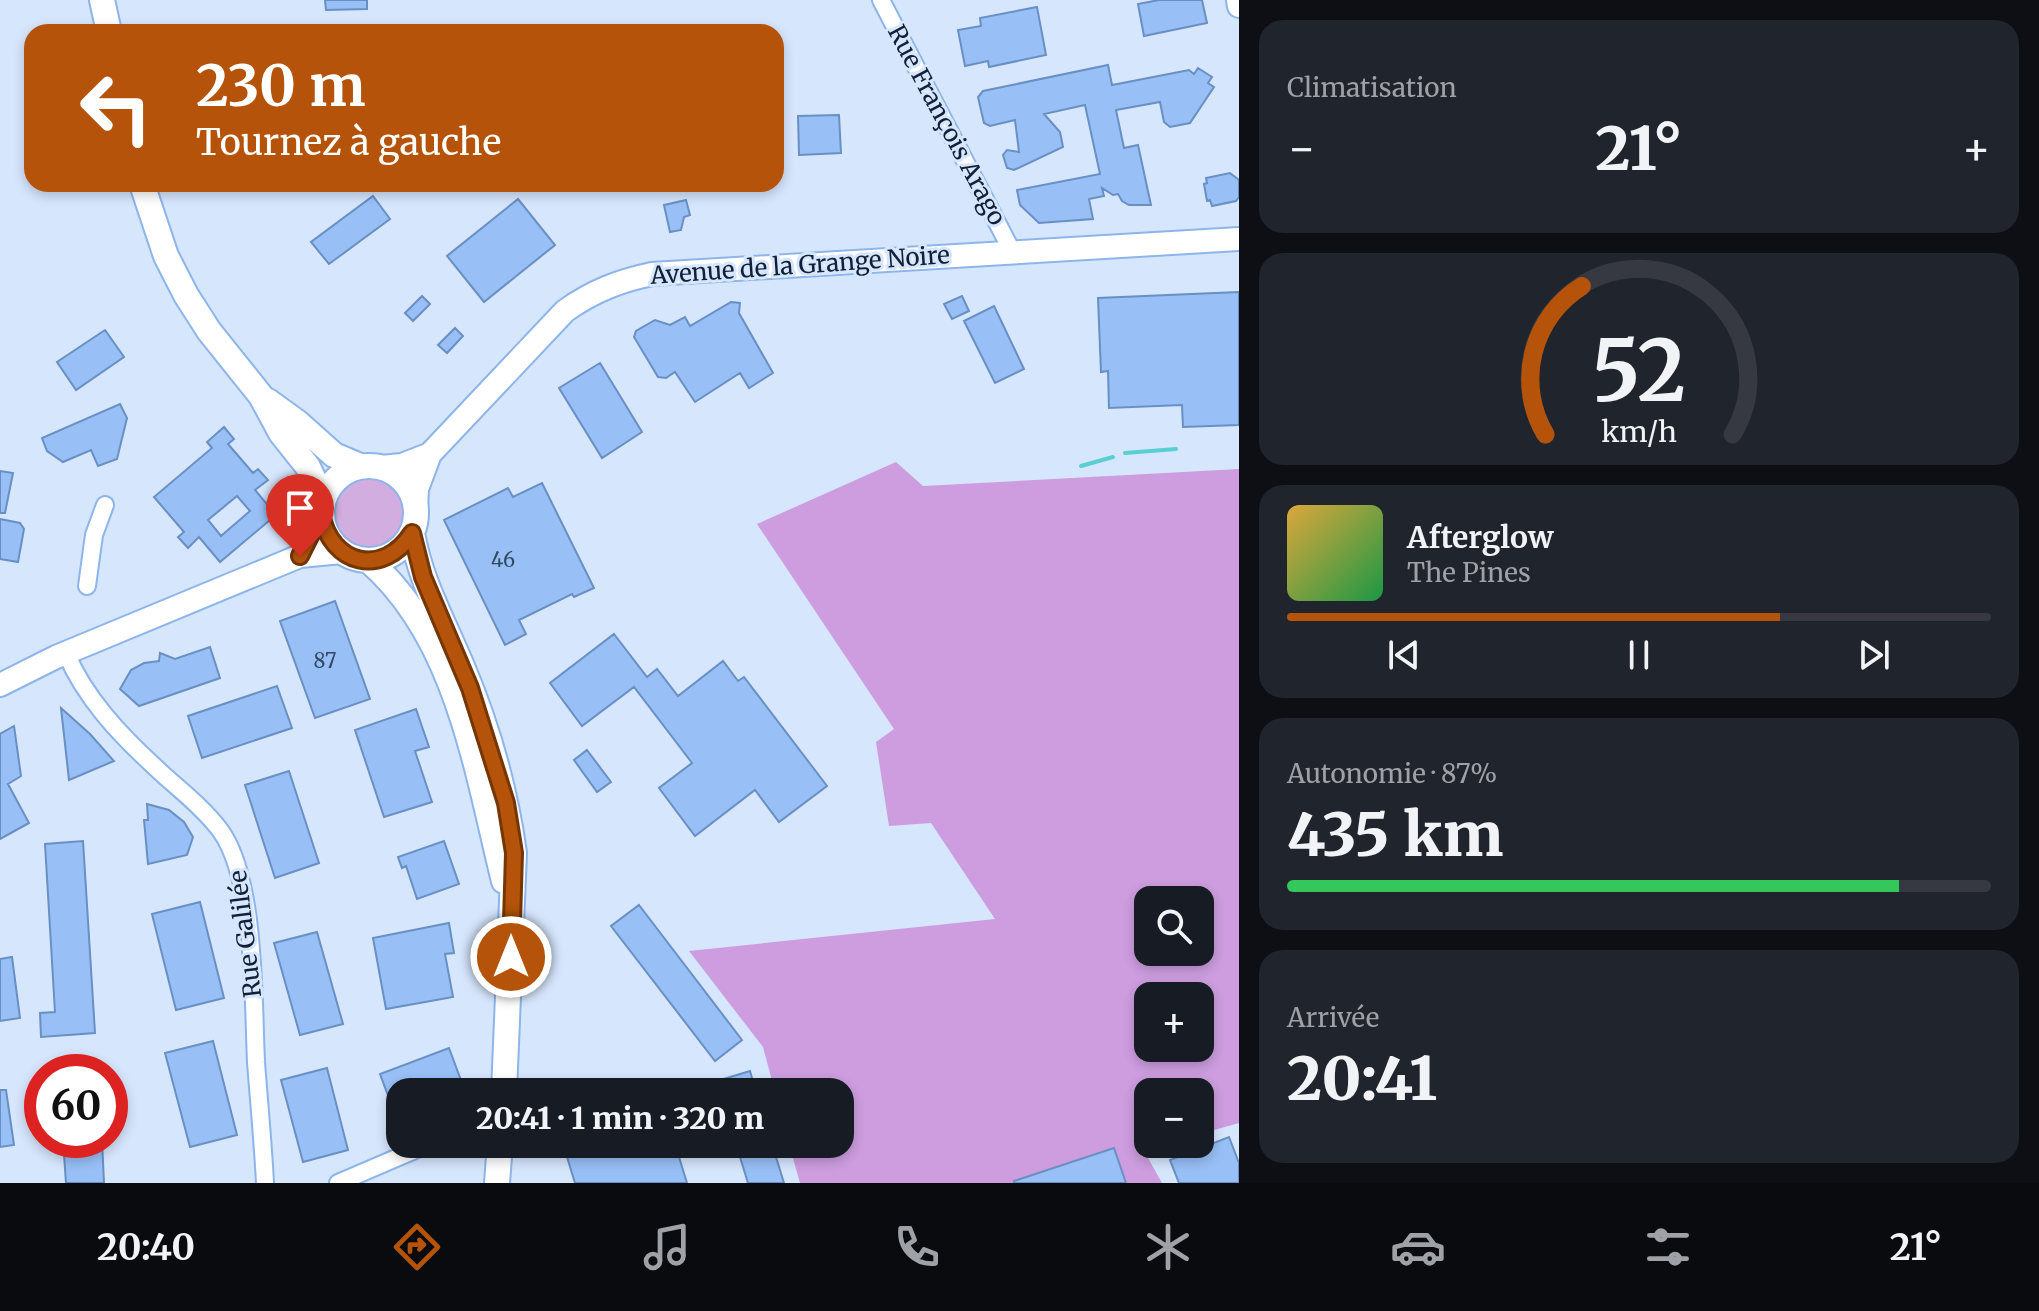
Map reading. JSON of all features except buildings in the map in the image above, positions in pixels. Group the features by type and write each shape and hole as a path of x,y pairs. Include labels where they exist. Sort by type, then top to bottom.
{"main road":[{"path":"102,0 107,24"},
{"path":"145,192 166,256 186,295 209,331 261,396 281,433 308,467 322,506 324,529 331,542 355,559 369,561 395,553 414,521"},
{"path":"261,396 297,422 334,455 395,473 413,495 423,577 461,665 500,780 514,853 505,1078"},
{"path":"322,506 337,477 370,467"},
{"path":"369,561 389,577 418,620 447,679 480,772 511,908"},
{"path":"497,1183 499,1158"}],"street":[{"name":"Rue François Arago","path":"881,0 1012,251"},
{"path":"1238,0 1239,6"},
{"name":"Avenue de la Grange Noire","path":"414,521 417,489 430,454 565,311 591,293 619,281 652,274 1239,239"},
{"name":"Avenue de la Grange Noire","path":"370,467 402,465 430,454"},
{"path":"87,586 94,535 105,505"},
{"path":"300,556 322,506"},
{"path":"0,685 66,653 300,556 342,552"},
{"name":"Rue Galilée","path":"66,653 73,670 106,718 206,812 235,856 247,909 265,1183"},
{"path":"338,1183 396,1158"}],"shaded area":[{"path":"896,462 923,486 1239,469 1239,1123 1214,1130 1214,1078 1134,1078 1134,1158 1148,1158 1162,1183 800,1183 793,1158 854,1158 854,1078 771,1078 763,1047 689,951 995,919 931,823 889,826 876,742 894,729 757,524"},
{"path":"362,479 376,479 388,484 398,494 403,513 398,532 388,542 376,547 362,547 350,542 340,532 335,520 335,506 340,494 350,484"}],"waterway":[{"path":"1125,453 1176,449"},
{"path":"1081,466 1113,457"}],"route":[{"path":"300,556 321,514 331,542 355,559 382,559 395,553 412,533 417,560 470,688 506,803 514,853 511,957"}]}
